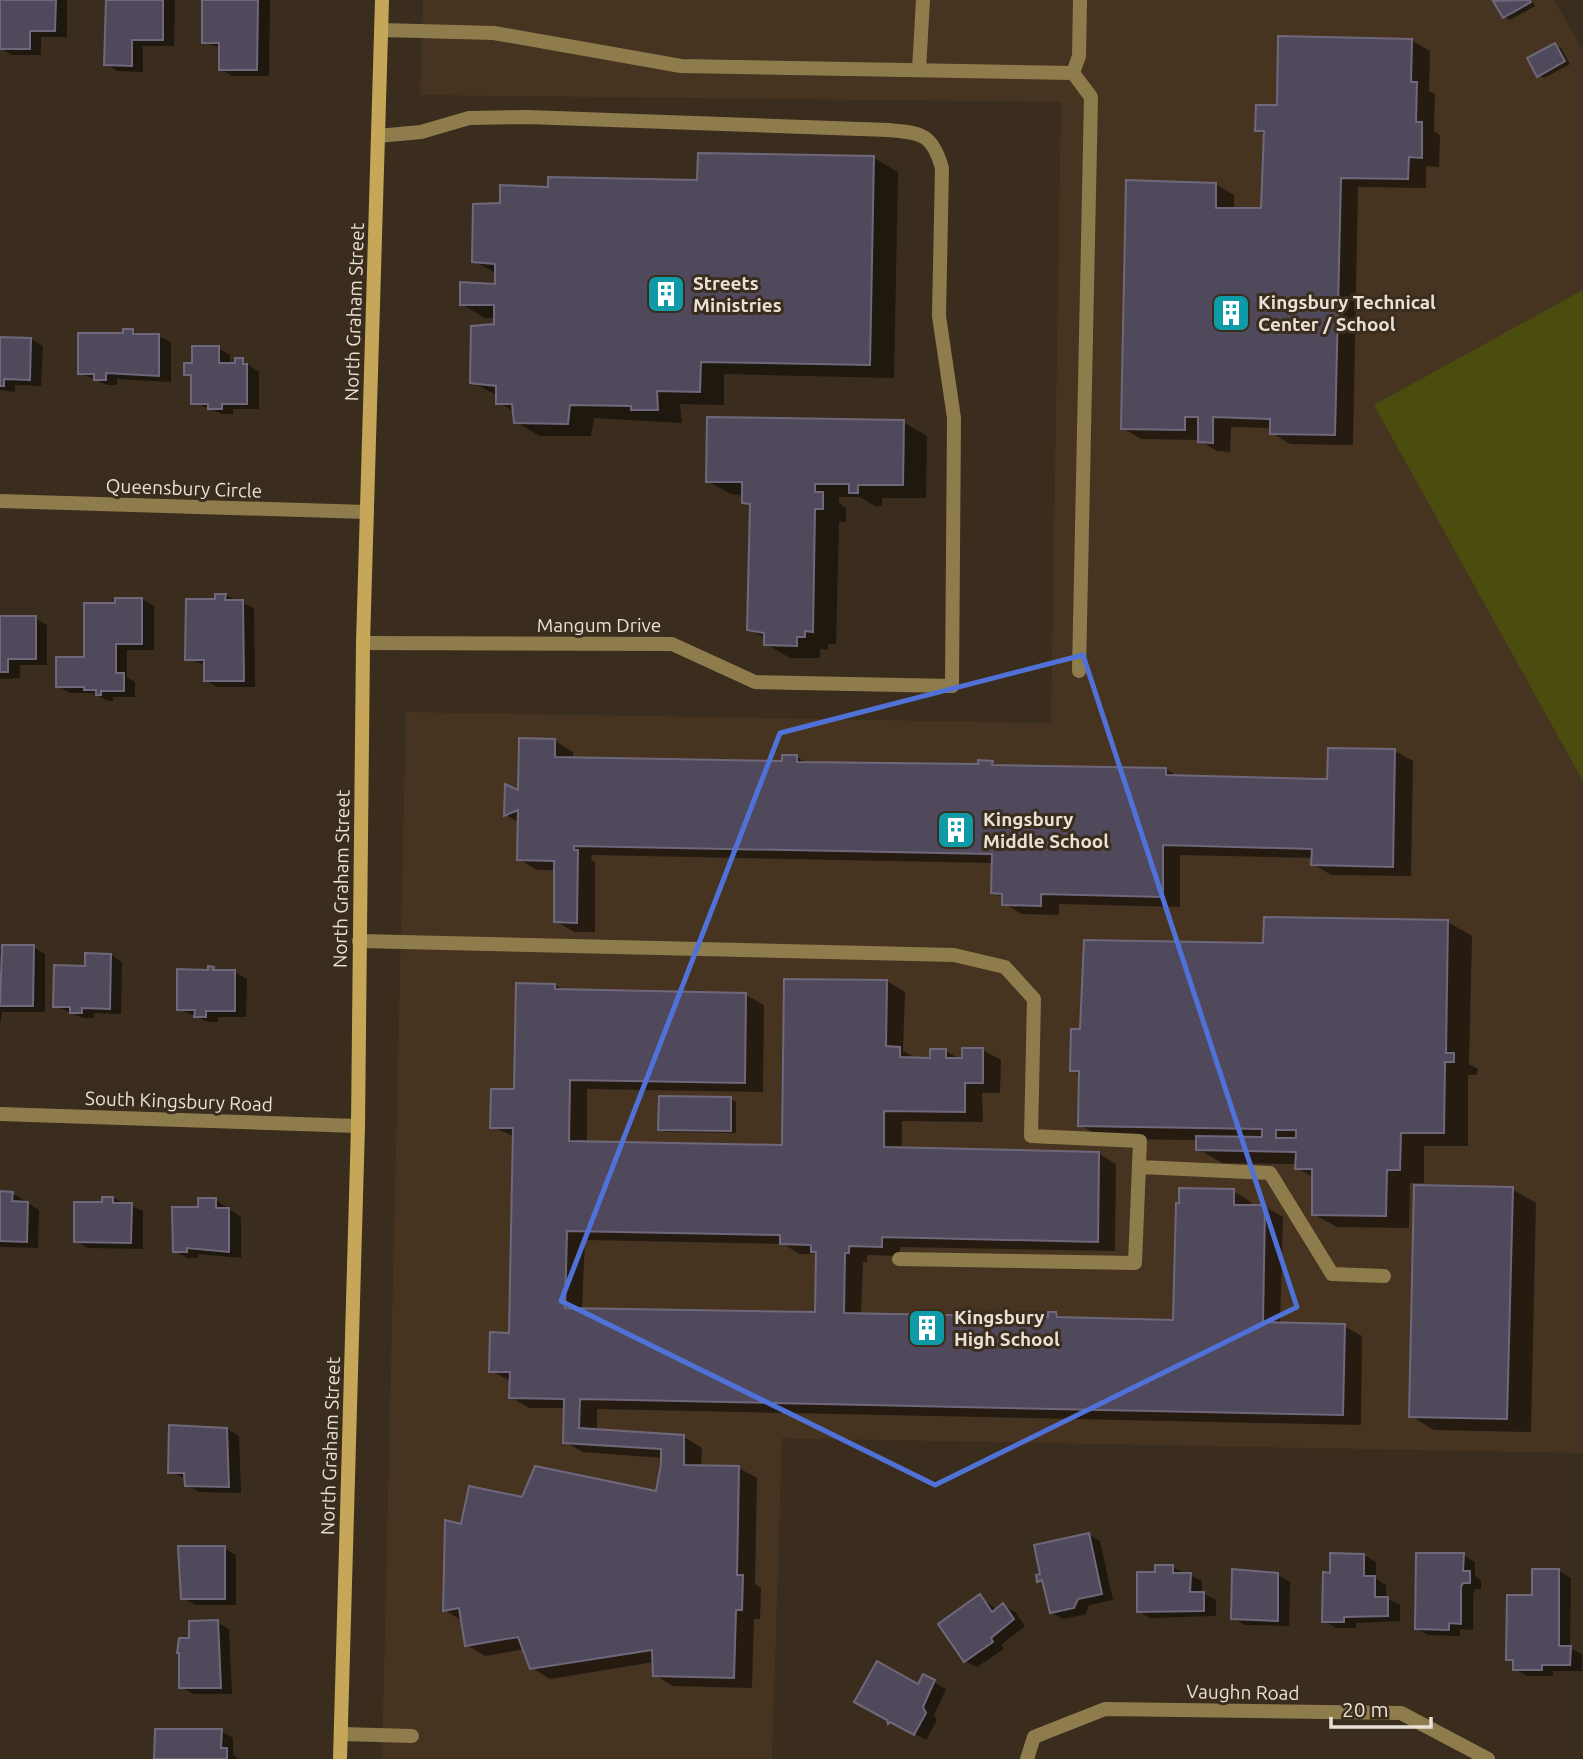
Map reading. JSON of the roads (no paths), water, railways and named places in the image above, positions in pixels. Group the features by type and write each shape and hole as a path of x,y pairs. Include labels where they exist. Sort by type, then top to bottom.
{"main road":[{"name":"North Graham Street","path":"340,1759 358,1126 363,643 382,0"}],"street":[{"path":"919,71 923,0"},
{"path":"1073,73 1079,56 1080,0"},
{"path":"381,30 494,33 681,66 1073,73"},
{"path":"1073,73 1091,97 1079,671"},
{"name":"Mangum Drive","path":"363,643 672,645 755,682 952,686 954,418 939,316 942,167 936,146 919,132 527,117 469,118 421,132 378,136"},
{"name":"Queensbury Circle","path":"0,501 367,512"},
{"path":"359,941 954,955 1005,967 1034,999 1031,1136 1140,1141 1135,1263 899,1259"},
{"name":"South Kingsbury Road","path":"0,1114 358,1126"},
{"path":"1140,1167 1270,1173 1332,1274 1384,1276"},
{"name":"Vaughn Road","path":"1027,1759 1034,1737 1105,1709 1401,1713 1488,1759"},
{"path":"341,1734 412,1735"}],"place":[{"name":"Streets Ministries","path":"666,294"},
{"name":"Kingsbury Technical Center / School","path":"1231,313"},
{"name":"Kingsbury Middle School","path":"956,830"},
{"name":"Kingsbury High School","path":"927,1328"}]}
